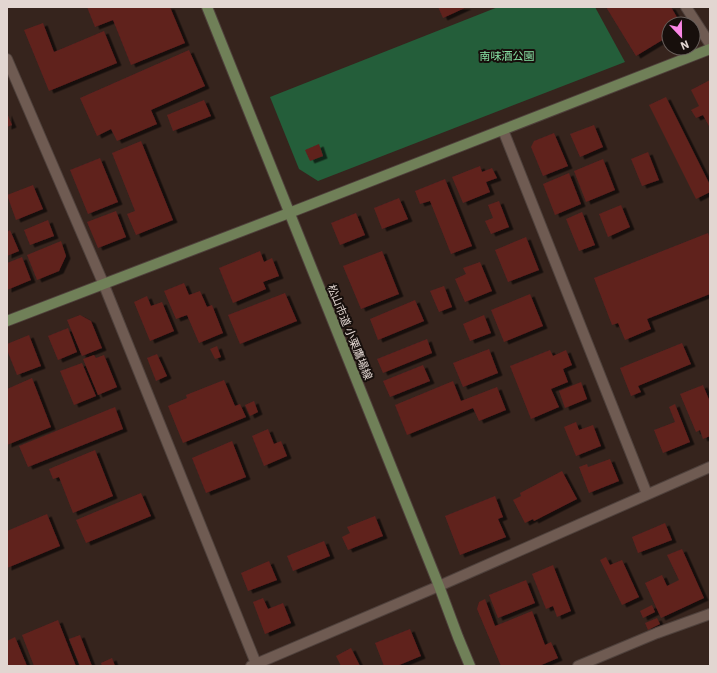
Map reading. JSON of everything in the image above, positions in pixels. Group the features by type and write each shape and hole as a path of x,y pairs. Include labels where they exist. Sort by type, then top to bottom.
{"street":[{"name":"松山市道 小栗鷹場線","path":"207,7 470,666"},
{"path":"686,7 710,44"},
{"path":"7,321 710,49"},
{"path":"7,59 104,284 255,665 439,586 710,466"},
{"path":"503,130 647,494"},
{"path":"578,666 657,633 710,614"}],"green space":[{"name":"南味酒公園","path":"498,7 595,7 625,62 318,181 299,169 270,97"}],"building":[{"path":"87,7 170,7 185,43 131,65 113,20 95,27"},
{"path":"438,7 467,7 443,18"},
{"path":"606,7 671,7 676,16 661,16 661,41 636,56"},
{"path":"43,23 54,52 104,31 117,63 49,91 24,30"},
{"path":"189,50 205,86 151,110 157,124 117,141 111,129 97,136 80,98"},
{"path":"710,80 710,128 703,115 696,118 691,110 699,106 691,90"},
{"path":"666,97 710,185 710,192 696,199 649,105"},
{"path":"204,100 211,116 173,131 167,115"},
{"path":"7,113 12,125 7,127"},
{"path":"594,125 603,147 580,157 570,134"},
{"path":"554,133 568,166 543,176 531,147 534,141"},
{"path":"141,141 173,220 136,235 127,214 135,211 112,153"},
{"path":"319,144 323,156 310,161 305,150"},
{"path":"648,152 659,180 642,186 631,159"},
{"path":"100,158 118,202 88,214 70,170"},
{"path":"603,159 615,190 586,202 574,171"},
{"path":"480,166 482,172 492,168 497,178 486,182 490,192 463,203 452,177"},
{"path":"569,173 581,204 555,215 543,184"},
{"path":"445,179 472,246 451,254 430,201 420,204 415,191"},
{"path":"33,185 43,209 16,220 7,195"},
{"path":"399,198 408,219 382,229 374,208"},
{"path":"499,201 509,227 491,234 485,221 493,218 488,205"},
{"path":"621,205 630,227 608,237 599,214"},
{"path":"116,211 126,237 98,248 87,222"},
{"path":"582,212 595,245 579,251 566,219"},
{"path":"356,213 365,235 340,245 331,223"},
{"path":"48,220 54,236 30,245 24,230"},
{"path":"10,230 19,251 7,256 7,232"},
{"path":"708,233 710,238 710,294 647,319 651,329 625,340 618,323 612,325 594,278"},
{"path":"526,237 539,270 508,282 495,250"},
{"path":"61,241 66,256 59,271 37,280 27,255"},
{"path":"260,251 264,262 272,258 279,276 263,282 266,289 233,303 219,268"},
{"path":"382,251 399,294 361,309 343,266"},
{"path":"22,257 31,280 7,290 7,263"},
{"path":"480,262 492,291 465,302 455,279 466,274 463,268"},
{"path":"184,283 189,295 200,291 207,307 212,305 223,333 199,343 187,315 176,319 164,291"},
{"path":"444,286 452,307 439,312 430,291"},
{"path":"285,293 297,321 240,344 228,315"},
{"path":"530,294 543,326 504,342 491,310"},
{"path":"147,296 151,306 162,302 174,331 150,341 134,302"},
{"path":"415,300 424,321 378,340 370,319"},
{"path":"80,315 91,321 102,348 82,356 67,320"},
{"path":"484,315 491,333 470,341 463,324"},
{"path":"68,328 77,352 58,360 48,336"},
{"path":"29,335 41,366 17,375 7,350 7,344"},
{"path":"427,339 432,353 383,373 377,359"},
{"path":"682,343 691,364 638,386 641,392 631,396 620,368"},
{"path":"217,346 221,357 215,359 210,349"},
{"path":"489,349 498,373 463,387 453,363"},
{"path":"550,350 553,356 566,350 572,365 563,369 568,382 551,389 559,407 531,419 510,366"},
{"path":"157,354 167,376 156,381 147,358"},
{"path":"94,355 96,358 104,355 117,387 98,395 83,359"},
{"path":"82,363 96,396 74,405 60,371"},
{"path":"423,365 430,381 390,397 383,381"},
{"path":"32,378 51,427 7,445 7,389"},
{"path":"224,380 235,406 240,404 246,417 183,443 168,406 187,398 186,395"},
{"path":"453,381 461,401 497,387 506,410 479,421 473,408 407,435 395,405"},
{"path":"581,382 587,399 565,408 559,391"},
{"path":"703,385 710,402 710,436 703,439 700,430 696,432 680,394"},
{"path":"254,401 258,412 250,416 245,405"},
{"path":"675,404 690,442 663,453 654,430 675,422 669,407"},
{"path":"115,407 123,429 28,467 19,446"},
{"path":"576,422 579,430 593,425 601,446 576,456 564,427"},
{"path":"268,429 274,444 281,441 287,456 264,466 252,436"},
{"path":"232,441 246,477 206,493 192,458"},
{"path":"95,450 113,496 73,513 59,477 53,479 49,469"},
{"path":"610,459 619,481 589,493 579,467 587,464 588,467"},
{"path":"562,471 577,499 534,521 533,519 525,523 513,500 521,496 520,493"},
{"path":"141,493 151,516 86,543 76,520"},
{"path":"495,496 503,517 498,519 506,537 460,555 445,516"},
{"path":"47,514 60,546 7,568 7,531"},
{"path":"375,516 383,536 348,550 342,537 350,533 347,527"},
{"path":"665,523 672,540 638,553 632,537"},
{"path":"324,541 330,556 293,571 287,556"},
{"path":"682,549 704,598 661,618 645,583 662,575 667,586 679,580 667,555"},
{"path":"606,557 610,565 622,560 639,597 622,605 600,560"},
{"path":"269,561 277,580 248,591 241,573"},
{"path":"553,565 571,611 557,617 553,606 546,609 532,574"},
{"path":"526,580 535,603 498,618 489,595"},
{"path":"263,598 268,609 283,603 291,623 265,634 253,602"},
{"path":"485,599 495,626 532,611 545,645 551,642 558,658 539,666 501,666 477,609 479,602"},
{"path":"652,605 655,612 643,618 640,611"},
{"path":"657,618 660,624 648,630 645,623"},
{"path":"58,620 76,666 34,666 22,635"},
{"path":"410,629 421,656 397,666 384,666 375,643"},
{"path":"80,635 92,666 80,666 69,639"},
{"path":"15,637 27,666 7,666 7,641"},
{"path":"351,648 360,666 341,666 336,656"},
{"path":"112,658 115,666 102,666 101,663"}]}
